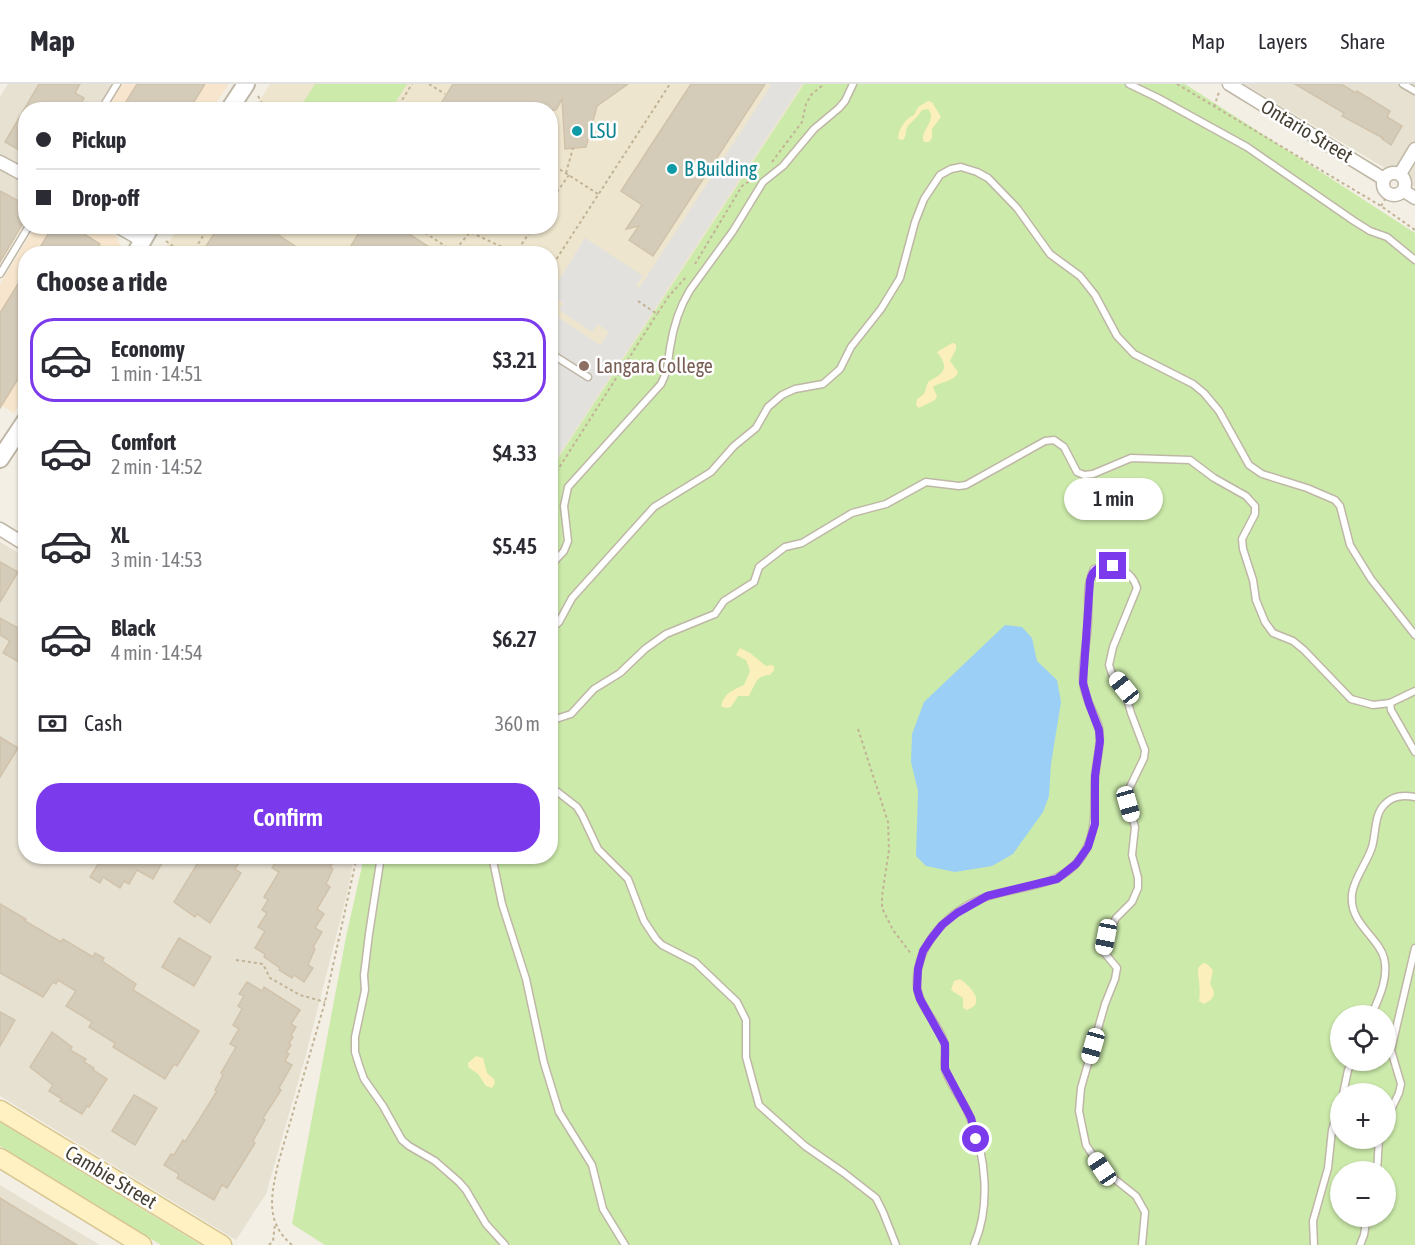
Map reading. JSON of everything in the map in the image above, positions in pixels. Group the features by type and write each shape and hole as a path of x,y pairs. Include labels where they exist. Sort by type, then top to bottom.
{"main road":[{"name":"Cambie Street","path":"0,1110 222,1245"},
{"path":"0,1158 142,1245"}],"street":[{"name":"Ontario Street","path":"1229,84 1384,179"},
{"path":"238,102 252,90"},
{"path":"1400,174 1415,149"},
{"path":"0,162 18,172"},
{"path":"1391,173 1400,174 1406,182 1404,191 1397,196 1388,194 1383,187 1384,179 1391,173"},
{"path":"1404,191 1415,198"},
{"path":"125,234 138,246"},
{"path":"0,459 18,432"},
{"path":"0,529 18,540"}],"lane":[{"path":"106,102 117,84"},
{"path":"558,557 568,541 564,506 568,487 661,384 669,364 676,322 690,290 733,231 763,182 783,166 814,129 839,108 853,84"},
{"path":"1129,84 1247,147 1354,221 1370,231 1387,237 1415,260"},
{"path":"1403,84 1415,91"},
{"path":"558,623 572,598 654,507 711,472 734,446 756,428 768,407 782,395 795,389 823,384 840,369 851,347 881,309 900,278 915,222 924,199 940,175 961,167 988,178 1017,208 1050,254 1080,276 1095,295 1117,336 1134,354 1193,384 1204,393 1219,411 1249,465 1262,474 1307,488 1335,500 1340,507 1350,545 1371,579 1415,635"},
{"path":"0,274 24,234"},
{"path":"558,357 588,377"},
{"path":"558,718 571,714 594,689 620,673 645,649 666,634 715,614 724,602 754,582 759,567 785,547 802,543 852,513 886,504 926,482 966,485 1045,441 1054,440 1064,447 1077,472 1084,475 1093,474 1131,458 1191,460 1214,478 1246,496 1255,506 1255,514 1242,538 1242,549 1253,580 1256,600 1265,622 1274,633 1293,641 1304,650 1351,699 1373,705 1390,703 1401,700 1415,691"},
{"path":"974,1245 981,1226 984,1206 986,1181 984,1171 971,1118 945,1069 945,1044 920,999 917,989 918,969 923,951 931,939 942,925 957,913 987,896 1057,879 1083,856 1095,824 1095,776 1100,741 1099,730 1083,683 1090,581 1095,570 1100,567 1113,566 1127,572 1136,581 1137,588 1113,647 1109,665 1112,674 1124,688 1145,750 1144,758 1128,791 1128,804 1135,827 1132,855 1138,888 1131,902 1116,918 1106,937 1103,951 1117,968 1081,1088 1079,1111 1086,1145 1091,1153 1102,1169 1136,1196 1145,1212 1142,1245"},
{"path":"1390,703 1390,710 1415,752"},
{"path":"558,792 577,807 598,849 628,879 644,921 656,939 662,945 695,962 737,1002 746,1020 746,1057 759,1105 805,1146 876,1198 884,1212 896,1245"},
{"path":"1376,1005 1382,993 1385,973 1384,958 1377,944 1362,927 1352,894 1372,847 1379,814 1384,804 1401,796 1415,797"},
{"path":"380,864 364,975 365,990 355,1037 359,1065 364,1079 383,1106 402,1140 435,1161 459,1182 486,1224 505,1245"},
{"path":"494,864 502,904 526,979 544,1063 559,1112 592,1165 603,1209 625,1245"},
{"path":"1396,1099 1401,1084 1391,1050 1415,948"},
{"path":"1314,1245 1313,1221 1328,1168 1330,1149"},
{"path":"1360,1245 1365,1227"}],"path":[{"path":"401,102 412,84"},
{"path":"429,84 446,94"},
{"path":"558,256 670,84"},
{"path":"771,162 802,122 806,104 811,95 824,84"},
{"path":"1177,84 1381,206 1415,230"},
{"path":"1214,107 1222,84"},
{"path":"558,190 568,174 573,148"},
{"path":"558,168 598,194"},
{"path":"558,469 669,296 691,271 742,186 758,176"},
{"path":"1381,206 1388,194"},
{"path":"427,234 444,246"},
{"path":"458,246 468,234"},
{"path":"475,234 502,246"},
{"path":"166,241 173,246"},
{"path":"638,301 657,314"},
{"path":"858,729 888,822 889,850 882,908 893,930 912,955 918,969"},
{"path":"269,1245 273,1241 275,1224 272,1208 278,1164 325,1002 355,864"},
{"path":"236,960 263,964 270,978 300,996 325,1002"},
{"path":"275,1224 283,1238 292,1245"}],"shaded area":[{"path":"8,84 112,84 101,102 18,102 18,166 0,156 0,97"},
{"path":"122,84 229,84 217,102 111,102"},
{"name":"Langara College","path":"270,84 804,84 558,458 558,246 166,246 174,234 558,234 558,102 258,102"},
{"path":"772,84 802,84 558,456 558,317 600,345 609,332 598,324 592,332 559,310 563,303 558,299 558,282 585,238 643,276 636,286 639,288"},
{"path":"1244,84 1415,84 1415,187 1380,165"},
{"path":"0,169 18,179 18,234 0,264"},
{"path":"31,234 113,234 121,246 23,246"},
{"path":"18,255 18,407 14,413 0,405 0,284"},
{"path":"0,542 18,553 18,864 353,864 305,1058 266,1194 236,1240 0,1096"},
{"path":"0,1185 36,1207 100,1245 0,1245"}],"green space":[{"path":"315,84 407,84 395,102 303,102"},
{"path":"804,84 1185,84 1415,233 1415,1245 325,1245 292,1224 346,937 362,864 558,864 558,458"},
{"path":"0,1122 201,1245 161,1245 0,1146"}],"sand":[{"path":"928,101 932,102 941,117 932,129 932,138 929,142 924,142 923,139 931,117 928,109 922,110 908,126 903,140 898,139 899,131 905,121 914,115 918,107"},
{"path":"952,343 956,344 956,349 950,361 958,372 951,380 933,387 937,396 935,400 919,408 916,405 917,399 924,394 928,382 938,376 944,367 937,352"},
{"path":"740,648 766,666 774,666 774,670 770,675 759,679 749,696 738,696 731,707 726,708 721,706 724,698 744,685 750,671 746,660 736,655"},
{"path":"1203,963 1213,970 1210,984 1214,993 1212,998 1204,1004 1199,1001 1198,968"},
{"path":"960,979 972,990 976,999 976,1004 966,1010 963,1007 963,998 951,990 954,981"},
{"path":"476,1056 483,1058 487,1073 494,1079 495,1083 492,1088 486,1086 478,1074 468,1067 468,1063"}],"water":[{"path":"1005,625 1022,627 1032,638 1037,661 1057,680 1061,702 1051,764 1049,796 1043,812 1013,854 992,866 955,872 926,866 916,856 918,791 911,762 912,734 924,702"}],"building":[{"path":"39,84 80,84 75,93 84,98 82,102 28,102"},
{"path":"137,84 205,84 194,102 126,102"},
{"path":"453,84 628,84 597,106 586,147 565,149 562,99 558,106 558,102 442,102"},
{"name":"B Building","path":"691,84 765,84 653,256 629,240 639,226 626,229 642,205 621,191"},
{"path":"1295,84 1341,84 1390,111 1387,117 1402,126 1391,145 1383,138 1342,116 1344,113"},
{"path":"18,120 18,149 5,142"},
{"path":"0,191 18,201 18,232 0,262"},
{"path":"48,234 84,234 100,244 99,246 41,246"},
{"path":"214,234 277,234 295,246 206,246"},
{"path":"358,234 409,234 428,246 351,246"},
{"path":"18,284 18,379 0,408 0,313"},
{"path":"0,562 18,572 0,602"},
{"path":"0,618 18,628 18,661 3,653 10,641 0,635"},
{"path":"0,737 18,748 0,777"},
{"path":"98,864 161,864 153,879 137,870 129,884 124,881 120,888 103,877 100,883 90,877"},
{"path":"197,864 238,864 235,869 241,873 210,923 197,914 195,917 174,902"},
{"path":"274,864 332,864 330,867 333,869 326,884 330,887 317,909 324,914 315,928 322,932 313,947 315,949 308,965 313,968 304,982 294,975 292,978 279,970 280,968 264,957 265,954 255,948 265,931 258,927 267,913 262,910 268,900 264,897 279,872 272,868"},
{"path":"0,904 61,942 63,939 93,957 95,953 104,958 102,961 136,984 133,990 199,1031 177,1066 174,1064 165,1079 113,1047 115,1043 89,1027 92,1022 66,1006 76,991 58,980 56,984 53,982 43,997 0,973"},
{"path":"179,938 211,957 194,986 162,967"},
{"path":"247,982 262,991 264,987 300,1010 291,1024 296,1027 286,1053 289,1054 285,1061 292,1065 279,1088 281,1090 263,1118 265,1120 253,1141 255,1143 227,1188 222,1185 214,1200 177,1178 179,1174 164,1165 171,1154 174,1155 183,1140 185,1142 217,1091 215,1090 223,1075 221,1073 236,1047 230,1044 239,1029 233,1025 242,1009 238,1006 244,996 239,994"},
{"path":"0,1012 15,1020 0,1046"},
{"path":"52,1032 72,1047 70,1050 86,1059 84,1062 94,1068 93,1070 107,1079 82,1114 60,1101 62,1099 49,1091 53,1085 30,1067"},
{"path":"134,1095 157,1108 135,1145 112,1131"},
{"path":"0,1198 24,1213 77,1245 0,1245"}],"place":[{"name":"LSU","path":"577,131"},
{"name":"B Building","path":"672,169"},
{"name":"Langara College","path":"584,366"}],"route":[{"path":"976,1139 971,1118 945,1069 945,1044 920,999 917,989 918,969 923,951 931,939 942,925 957,913 987,896 1057,879 1076,864 1088,847 1096,816 1095,776 1100,741 1099,730 1083,683 1088,601 1091,575 1100,567 1113,566"}]}
